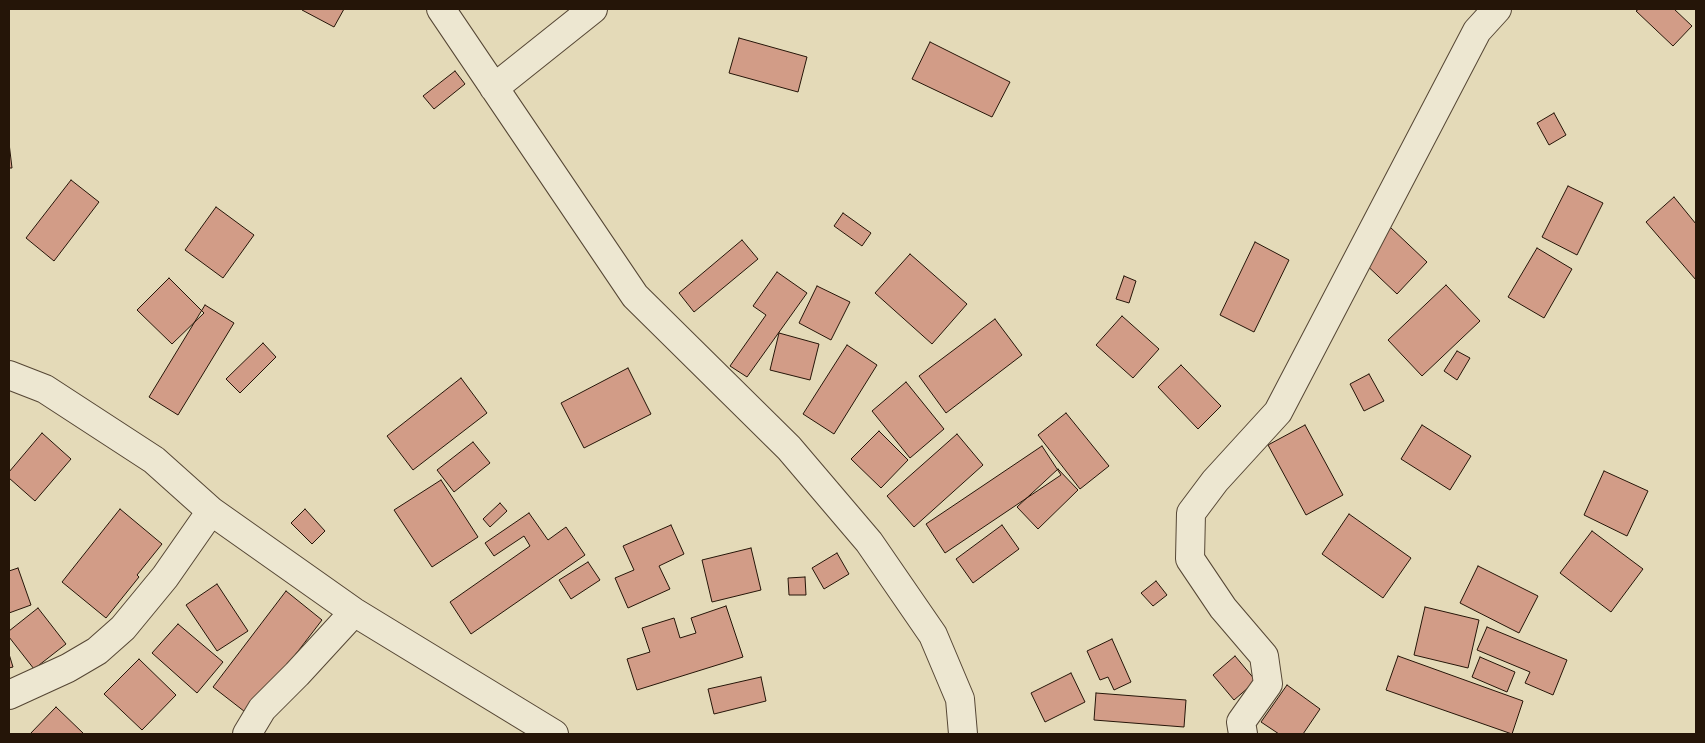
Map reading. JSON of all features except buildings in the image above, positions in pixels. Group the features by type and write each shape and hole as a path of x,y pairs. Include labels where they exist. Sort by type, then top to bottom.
{"street":[{"path":"440,9 635,296 789,448 869,542 932,635 960,699 963,734"},
{"path":"494,88 593,9"},
{"path":"1243,734 1241,722 1268,684 1264,656 1224,608 1190,559 1191,513 1215,481 1278,412 1477,31 1497,9"},
{"path":"9,375 45,389 154,460 210,511 354,612 554,734"},
{"path":"9,695 68,668 97,651 123,628 165,577 210,511"},
{"path":"247,734 262,709 354,612"}]}
